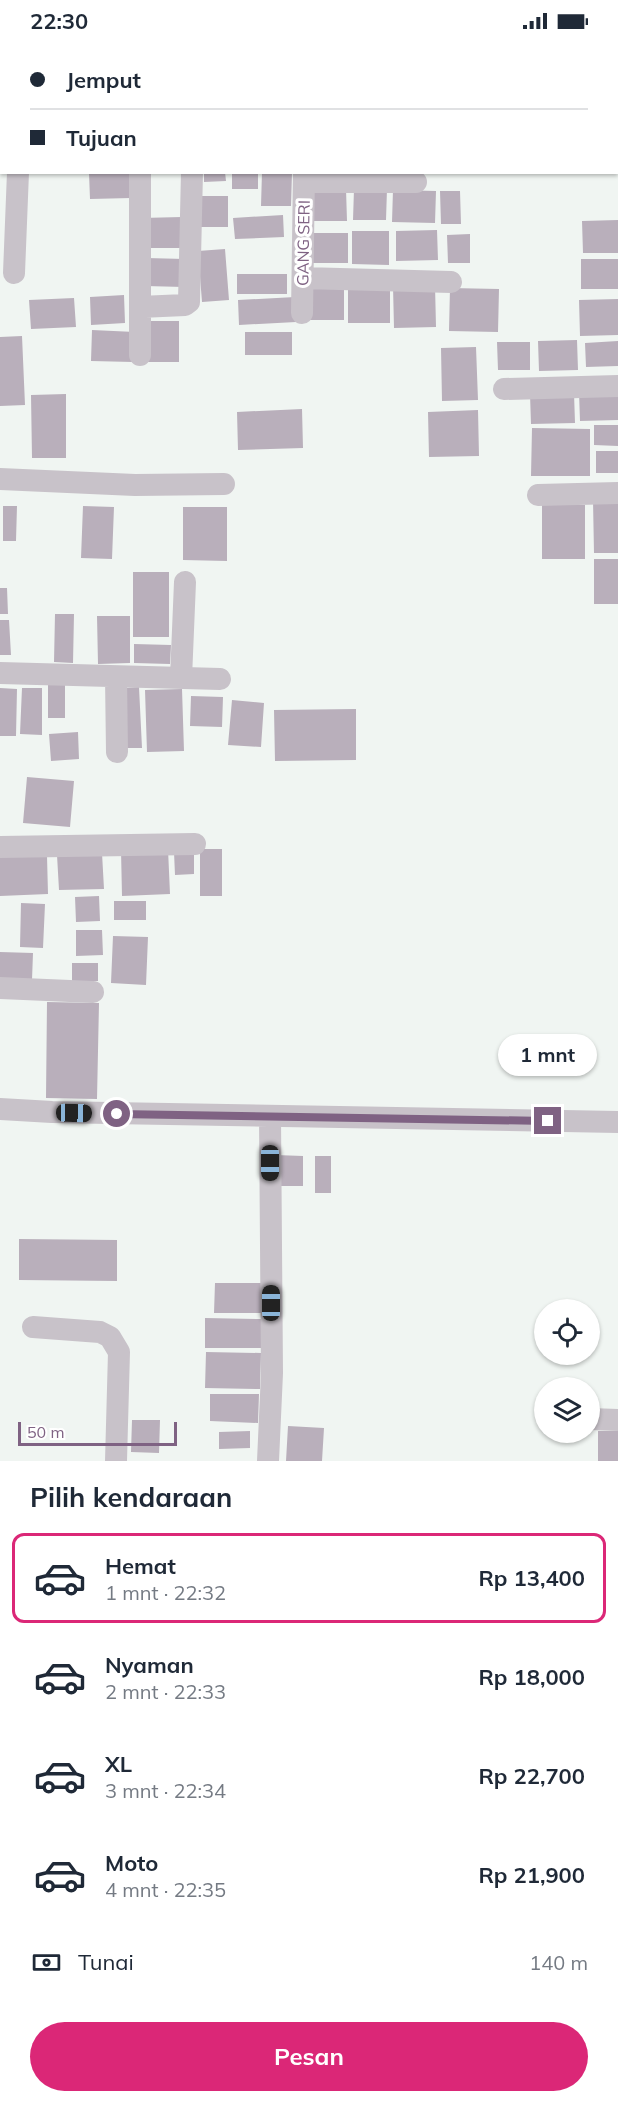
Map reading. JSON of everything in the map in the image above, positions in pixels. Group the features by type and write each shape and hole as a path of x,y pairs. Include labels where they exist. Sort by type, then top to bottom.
{"street":[{"path":"14,273 18,174"},
{"path":"140,174 140,355"},
{"path":"140,307 184,305 189,302 192,174"},
{"path":"304,177 416,182"},
{"name":"GANG SERI","path":"302,313 304,177"},
{"path":"303,278 451,282"},
{"path":"504,389 618,386"},
{"path":"0,479 135,485 224,484"},
{"path":"538,495 618,493"},
{"path":"181,678 185,582"},
{"path":"0,673 220,679"},
{"path":"116,677 117,752"},
{"path":"0,847 195,844"},
{"path":"0,988 93,992"},
{"path":"0,1109 270,1117 618,1122"},
{"path":"268,1461 272,1373 270,1117"},
{"path":"33,1328 100,1332 115,1342 119,1352 116,1461"},
{"path":"600,1419 618,1420"}],"building":[{"path":"89,174 130,174 131,198 90,199"},
{"path":"204,174 225,174 226,181 204,182"},
{"path":"232,174 258,174 258,189 232,189"},
{"path":"262,174 292,174 291,206 261,206"},
{"path":"346,189 347,221 309,221 308,190"},
{"path":"354,189 387,189 386,220 353,220"},
{"path":"393,190 436,191 435,223 392,222"},
{"path":"440,191 460,191 461,224 441,224"},
{"path":"199,196 228,196 228,227 199,227"},
{"path":"283,215 284,237 235,239 233,218"},
{"path":"182,217 182,248 142,248 141,218"},
{"path":"618,220 618,253 583,253 582,221"},
{"path":"437,230 438,260 396,261 396,231"},
{"path":"352,231 389,231 389,265 352,264"},
{"path":"307,233 348,233 348,263 306,263"},
{"path":"470,234 470,263 448,263 447,235"},
{"path":"225,249 229,300 202,302 198,251"},
{"path":"146,258 185,259 184,287 145,286"},
{"path":"581,259 618,259 618,289 581,289"},
{"path":"237,274 287,274 287,294 237,294"},
{"path":"307,283 344,283 344,320 307,320"},
{"path":"435,285 436,327 394,328 393,286"},
{"path":"348,287 390,287 390,323 348,323"},
{"path":"450,288 499,289 498,332 449,331"},
{"path":"124,295 125,323 91,325 90,297"},
{"path":"295,297 296,322 239,325 238,300"},
{"path":"74,298 76,327 31,329 29,300"},
{"path":"618,299 618,335 580,336 579,300"},
{"path":"147,321 179,321 179,362 148,362"},
{"path":"92,330 135,332 133,362 91,361"},
{"path":"245,332 292,332 292,355 245,355"},
{"path":"22,336 25,405 0,406 0,337"},
{"path":"577,340 578,370 539,371 538,341"},
{"path":"618,341 618,366 586,367 585,343"},
{"path":"497,342 530,342 530,370 498,370"},
{"path":"476,347 478,400 442,401 441,348"},
{"path":"618,391 618,420 580,421 579,392"},
{"path":"574,393 575,423 531,424 530,394"},
{"path":"66,394 66,458 32,458 31,395"},
{"path":"302,409 303,448 238,450 237,412"},
{"path":"478,410 479,456 429,457 428,412"},
{"path":"594,425 618,425 618,446 594,445"},
{"path":"532,428 590,429 590,476 531,476"},
{"path":"596,451 618,451 618,473 596,473"},
{"path":"593,500 618,500 618,553 594,553"},
{"path":"542,505 585,505 585,559 542,559"},
{"path":"3,506 17,506 16,541 3,541"},
{"path":"83,506 114,507 112,559 81,558"},
{"path":"183,507 227,507 227,561 183,560"},
{"path":"594,559 618,559 618,604 594,604"},
{"path":"133,572 169,572 169,637 133,637"},
{"path":"0,588 7,588 8,614 0,614"},
{"path":"55,614 74,614 73,663 54,662"},
{"path":"97,616 130,616 130,663 98,664"},
{"path":"0,620 9,620 11,655 0,655"},
{"path":"134,644 171,645 170,664 134,663"},
{"path":"48,678 65,678 65,718 48,718"},
{"path":"139,687 142,748 127,748 124,688"},
{"path":"0,688 17,689 16,736 0,736"},
{"path":"22,688 42,688 42,735 20,734"},
{"path":"182,689 184,751 147,752 145,690"},
{"path":"191,696 223,697 222,727 190,726"},
{"path":"232,700 264,703 261,747 228,745"},
{"path":"356,709 356,760 275,761 274,710"},
{"path":"78,732 79,759 51,761 49,734"},
{"path":"27,777 74,781 70,827 23,823"},
{"path":"168,849 170,894 122,896 121,850"},
{"path":"200,849 222,849 222,896 200,896"},
{"path":"174,852 194,852 194,874 175,875"},
{"path":"102,853 104,889 59,890 57,855"},
{"path":"47,856 48,894 0,896 0,857"},
{"path":"99,896 100,921 76,922 75,897"},
{"path":"114,901 146,901 146,920 114,920"},
{"path":"21,903 45,904 43,948 20,947"},
{"path":"76,930 102,930 103,955 76,956"},
{"path":"113,936 148,937 146,985 111,983"},
{"path":"0,952 33,953 32,980 0,980"},
{"path":"72,963 98,963 98,981 72,981"},
{"path":"47,1002 99,1003 97,1099 46,1098"},
{"path":"276,1155 303,1156 303,1186 276,1186"},
{"path":"315,1156 331,1156 331,1193 315,1193"},
{"path":"19,1239 117,1240 117,1281 19,1280"},
{"path":"215,1283 261,1283 261,1313 214,1313"},
{"path":"205,1318 261,1319 261,1348 205,1348"},
{"path":"206,1352 261,1353 260,1389 205,1388"},
{"path":"210,1394 259,1394 258,1423 210,1421"},
{"path":"132,1420 160,1420 159,1453 131,1452"},
{"path":"288,1426 324,1428 322,1461 286,1461"},
{"path":"250,1431 250,1448 219,1449 219,1432"},
{"path":"600,1431 618,1431 618,1461 598,1461"}],"route":[{"path":"117,1114 548,1121"}]}
